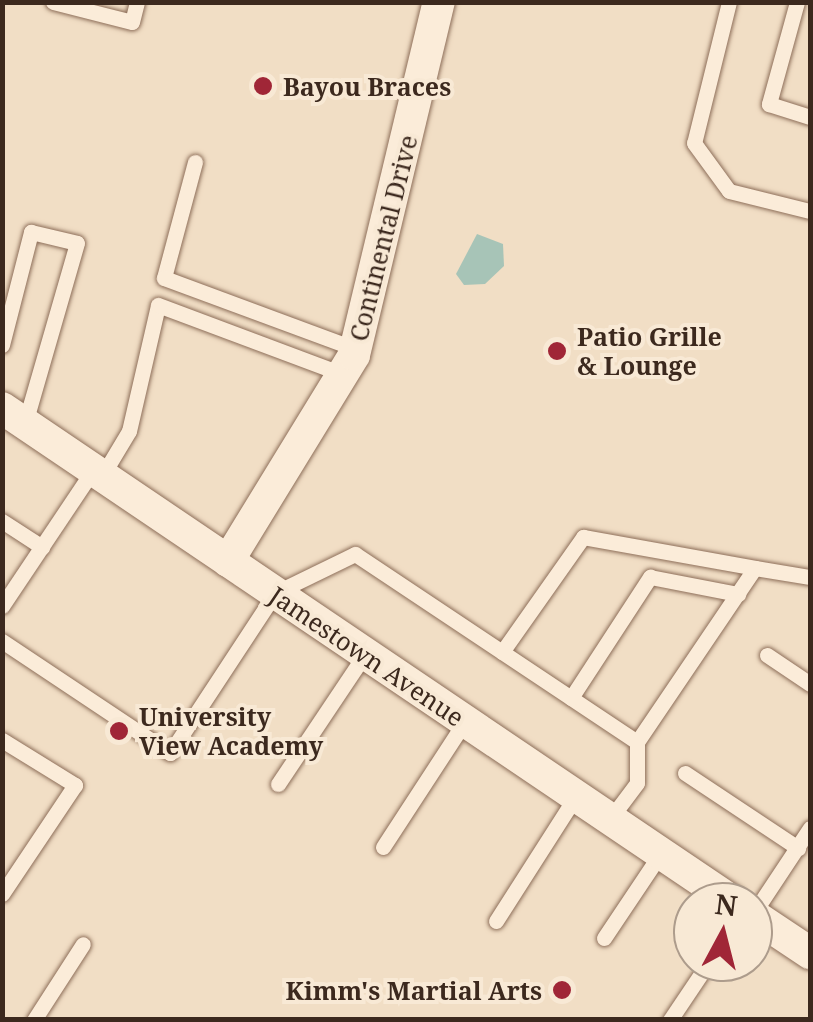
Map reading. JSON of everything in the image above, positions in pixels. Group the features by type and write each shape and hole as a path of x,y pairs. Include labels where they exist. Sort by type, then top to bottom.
{"street":[{"name":"Continental Drive","path":"228,561 351,362 440,2"},
{"name":"Jamestown Avenue","path":"14,416 704,882"},
{"path":"773,928 810,953"}],"lane":[{"path":"53,2 132,22 137,2"},
{"path":"729,2 694,143 729,191 810,211"},
{"path":"797,2 769,104 810,117"},
{"path":"195,162 164,278 351,362"},
{"path":"2,345 31,232 76,243 14,416"},
{"path":"2,606 128,431 158,305 351,362"},
{"path":"2,521 42,547"},
{"path":"502,652 582,537 810,578"},
{"path":"2,641 170,753 275,593 355,554 637,742"},
{"path":"610,819 637,783 637,742 754,568"},
{"path":"571,698 650,578 738,594"},
{"path":"278,784 365,654"},
{"path":"767,655 810,684"},
{"path":"383,847 465,722"},
{"path":"2,740 74,785 2,894"},
{"path":"686,773 798,848"},
{"path":"496,921 576,796"},
{"path":"773,885 810,828"},
{"path":"604,938 661,853"},
{"path":"34,1020 83,944"},
{"path":"670,1020 696,982"}],"shaded area":[{"path":"477,234 503,244 504,266 485,284 464,285 456,274"}],"place":[{"name":"Bayou Braces","path":"263,86"},
{"name":"Patio Grille & Lounge","path":"557,351"},
{"name":"University View Academy","path":"119,731"},
{"name":"Kimm's Martial Arts","path":"562,990"}]}
